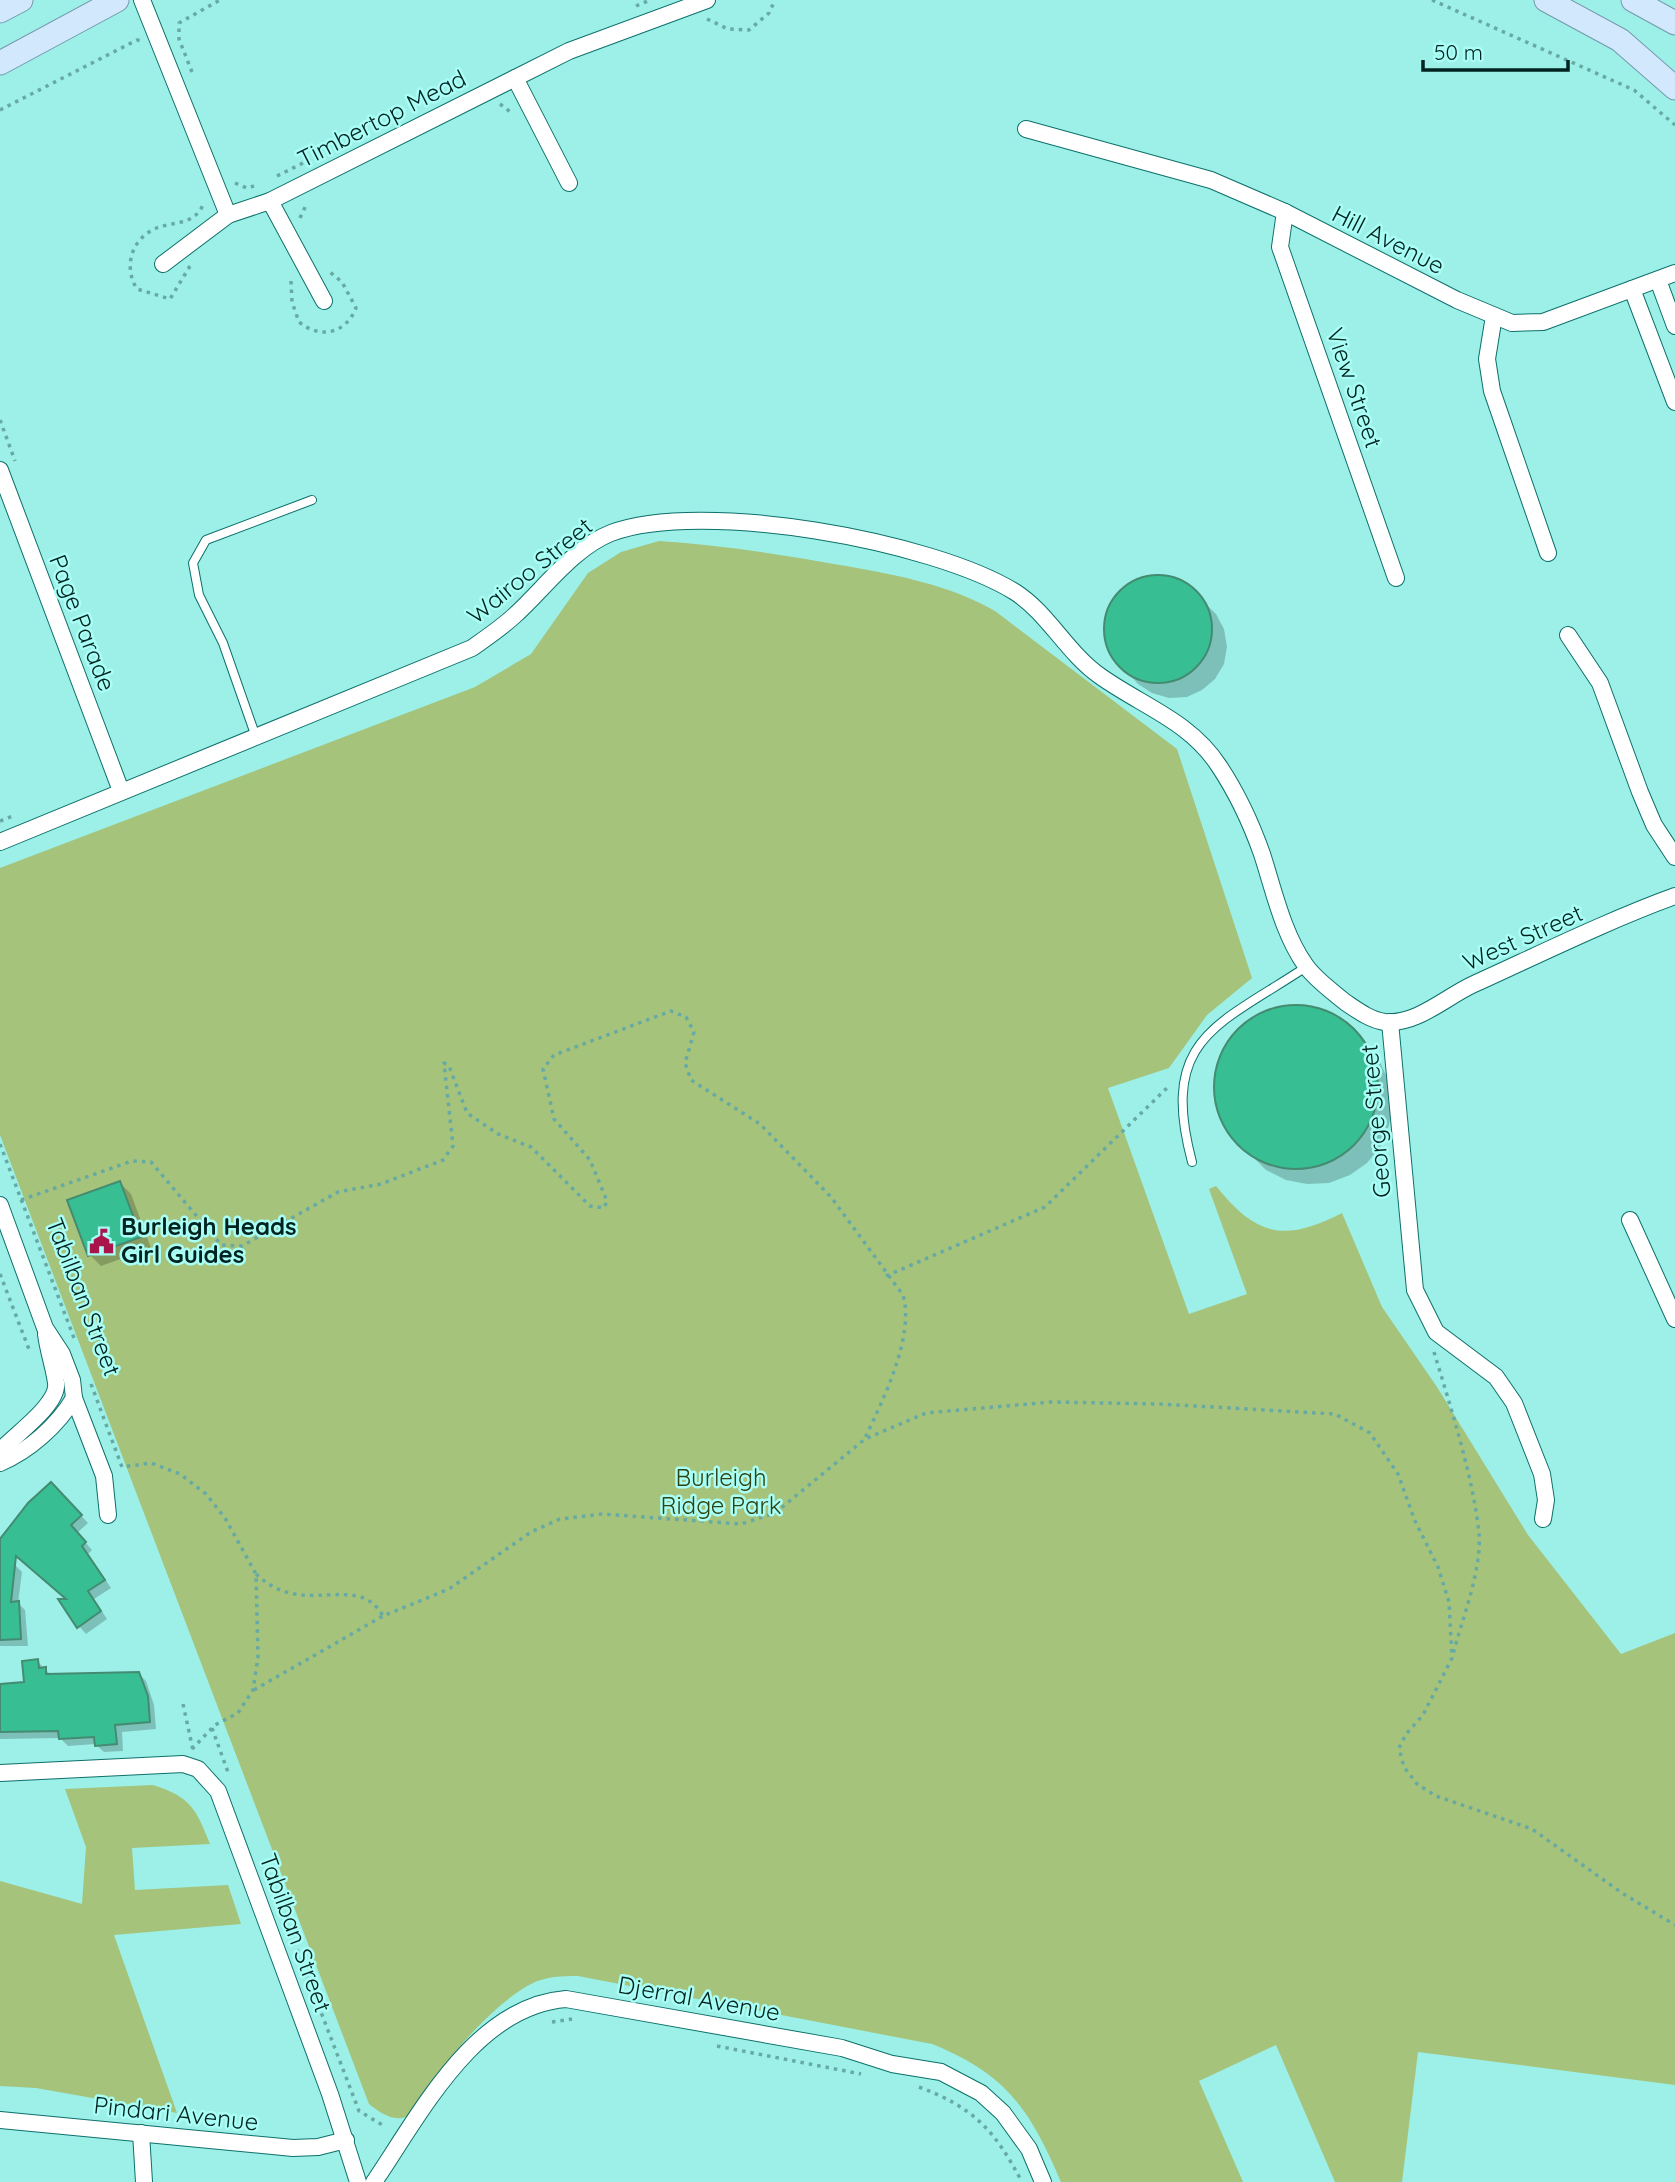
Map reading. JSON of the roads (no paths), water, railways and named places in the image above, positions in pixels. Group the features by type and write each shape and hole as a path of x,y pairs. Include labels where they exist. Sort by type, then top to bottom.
{"main road":[{"path":"0,11 21,0"},
{"path":"0,63 117,0"},
{"path":"1546,0 1620,40 1675,88"},
{"path":"1633,0 1675,23"}],"street":[{"path":"142,0 228,215"},
{"name":"Timbertop Mead","path":"163,264 228,215 270,201 569,51 707,0"},
{"path":"515,78 569,183"},
{"name":"Hill Avenue","path":"1027,129 1211,180 1285,212 1434,289 1517,324 1535,324 1675,273"},
{"path":"270,201 324,301"},
{"name":"View Street","path":"1285,212 1280,247 1396,578"},
{"path":"1658,280 1675,326"},
{"path":"1632,289 1675,402"},
{"path":"1494,316 1487,359 1492,391 1548,553"},
{"name":"Page Parade","path":"0,470 121,791"},
{"name":"Wairoo Street","path":"0,842 472,648 512,618 587,547 608,534 645,523 710,518 847,536 918,554 974,573 1019,594 1041,615"},
{"name":"George Street","path":"1041,615 1091,670 1189,730 1205,746 1247,816 1289,935 1306,967 1353,1008 1373,1019 1390,1022 1415,1290 1436,1332 1490,1372 1514,1403 1542,1474 1546,1500 1543,1518"},
{"path":"1568,635 1600,683 1649,813 1675,857"},
{"name":"West Street","path":"1390,1022 1417,1015 1473,984 1675,896"},
{"name":"Tabilban Street","path":"0,1209 45,1328 62,1354 74,1398 104,1476 108,1515"},
{"path":"1630,1220 1675,1319"},
{"path":"0,1455 5,1446 54,1400 56,1392 45,1328"},
{"path":"0,1463 33,1443 63,1414 74,1398 56,1392"},
{"name":"Tabilban Street","path":"0,1773 165,1763 198,1769 218,1791 346,2140 358,2182"},
{"name":"Djerral Avenue","path":"374,2182 449,2075 481,2038 509,2016 529,2006 566,1999 842,2049 892,2064 941,2072 981,2093 1003,2113 1028,2149 1043,2182"},
{"name":"Pindari Avenue","path":"0,2120 293,2148 318,2147 346,2140"},
{"path":"141,2133 144,2182"}],"lane":[{"path":"256,737 223,643 199,596 193,563 206,540 312,500"},
{"path":"1192,1162 1181,1110 1184,1073 1197,1045 1244,1004 1306,967"}],"place":[{"name":"Burleigh Heads Girl Guides","path":"101,1241"}],"park label":[{"name":"Burleigh Ridge Park","path":"721,1492"}]}
